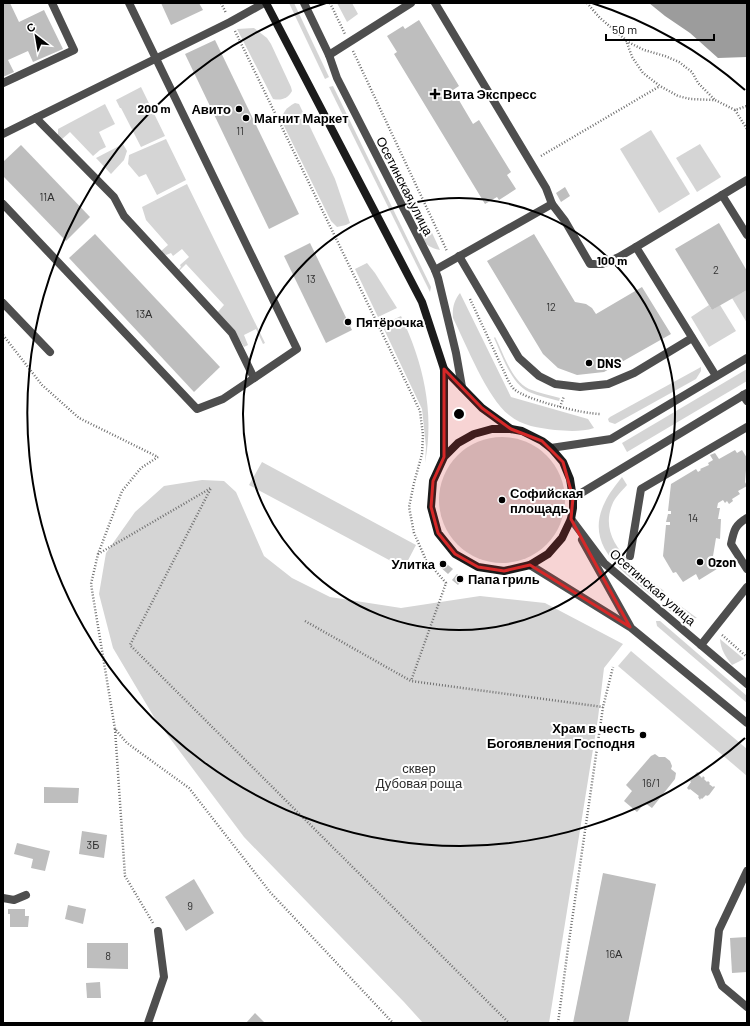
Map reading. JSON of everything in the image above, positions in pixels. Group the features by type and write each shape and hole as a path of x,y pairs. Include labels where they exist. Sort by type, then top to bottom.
{"street":[{"path":"3,83 74,50 52,3"},
{"path":"3,204 197,410 223,399 297,349 129,3"},
{"path":"3,134 230,22 265,3 419,296 444,369 444,457"},
{"name":"Осетинская улица","path":"304,3 329,55 337,78 438,278 456,353 462,387"},
{"path":"329,55 411,3"},
{"path":"435,3 546,188 552,204 565,221 590,264 602,264 619,257 747,180"},
{"path":"36,118 114,197 124,216 232,333 254,378"},
{"path":"722,195 747,235"},
{"path":"434,270 552,204"},
{"path":"636,247 716,376"},
{"path":"459,256 519,358 539,376 555,384 580,387 608,384 634,373 692,338"},
{"path":"3,303 50,352"},
{"path":"551,448 611,439 747,358"},
{"path":"444,369 482,408 511,429"},
{"path":"573,498 746,397"},
{"path":"630,556 641,490 747,427"},
{"path":"492,429 511,429 533,435 551,448 563,462 570,479 573,498 571,519 562,538 548,554 530,565 504,571 478,567 455,554 438,533 430,507 433,481 444,457 458,443 474,434 492,429"},
{"path":"747,518 740,522 734,530 731,544 747,569"},
{"name":"Осетинская улица","path":"571,519 630,627"},
{"name":"Осетинская улица","path":"571,519 604,563 747,684"},
{"name":"Осетинская улица","path":"530,565 630,627 747,723"},
{"path":"701,645 747,587"},
{"path":"747,871 719,930 715,969 722,986 747,1007"},
{"path":"3,898 14,900 26,895"},
{"path":"148,1023 164,977 158,930"}],"path":[{"path":"221,3 226,13"},
{"path":"330,3 452,260"},
{"path":"587,3 600,18 626,40 644,50 665,56 678,62 692,72 698,83 715,100 735,110 747,129"},
{"path":"234,31 420,411 423,435 422,454 409,507 414,534 426,560 446,583 411,681"},
{"path":"626,40 632,57 643,73 660,86 678,96 690,99 715,100"},
{"path":"541,156 660,86"},
{"path":"735,110 747,106"},
{"path":"468,296 513,388 520,393 558,406 590,414 600,414"},
{"path":"3,335 42,385 79,418 158,458 141,468 122,491 98,554 91,584 115,729 125,876 158,930"},
{"path":"98,554 211,488 130,645 510,1023"},
{"path":"305,621 411,681 603,706"},
{"path":"722,635 747,657"},
{"path":"558,1023 603,706 613,667"},
{"path":"115,729 127,743 189,788 270,892 393,1023"}],"highlighted area":[{"path":"444,369 482,408 511,429 542,441 563,462 573,498 571,519 630,627 530,565 504,571 478,567 455,554 438,533 431,507 433,481 444,457"}],"green space":[{"path":"289,3 294,3 329,77 325,79"},
{"path":"337,3 352,3 358,14 347,22"},
{"path":"254,28 267,38 271,44 291,87 292,91 289,95 279,100 273,99 237,29"},
{"path":"333,86 431,287 430,292 329,87"},
{"path":"141,87 165,136 141,147 116,100"},
{"path":"295,103 299,104 335,179 350,223 346,225 337,227 331,221 282,122 285,111"},
{"path":"105,104 115,124 99,132 106,147 93,156 70,132 61,140 58,135 58,129"},
{"path":"651,130 690,194 659,213 620,149"},
{"path":"166,139 186,180 157,195 146,174 139,177 128,164 129,155"},
{"path":"123,144 127,151 124,160 111,174 96,158"},
{"path":"700,144 721,177 697,192 676,158"},
{"path":"187,184 265,343 263,344 256,329 244,335 248,345 244,347 237,335 217,313 224,305 186,264 179,271 178,270 181,267 180,265 189,257 182,249 173,256 171,253 166,255 160,252 168,245 146,220 142,207"},
{"path":"427,222 440,250 428,246 420,237"},
{"path":"367,263 397,308 378,317 355,269"},
{"path":"747,290 747,323 732,298"},
{"path":"460,293 511,397 588,419 594,428 569,431 537,427 519,422 501,407 485,384 453,318 454,305"},
{"path":"709,305 712,310 720,305 736,331 709,347 691,317"},
{"path":"401,316 409,333 421,369 428,406 428,444 425,463 426,447 422,409 382,325"},
{"path":"495,337 513,373 523,385 529,389 560,398 559,401 529,392 517,383 504,360 494,338"},
{"path":"701,367 701,371 696,379 615,424 609,422 608,419 610,417"},
{"path":"747,369 747,381 627,452 622,443"},
{"name":"Софийская площадь","path":"508,437 520,439 532,444 547,455 558,470 563,482 565,500 563,518 558,530 547,545 532,556 520,561 496,563 484,561 472,556 457,545 446,530 441,518 439,494 441,482 446,470 457,455 472,444 484,439"},
{"path":"262,462 416,545 404,568 249,485"},
{"path":"622,477 627,485 613,502 609,519 610,532 615,543 633,565 664,591 657,600 621,570 603,546 599,533 599,518 605,502"},
{"name":"сквер Дубовая роща","path":"202,480 224,481 236,492 264,556 292,578 330,597 401,608 480,596 545,603 623,644 604,668 598,718 549,1023 423,1023 244,837 154,717 113,648 99,594 106,553 135,512 164,486"},
{"path":"671,599 697,618 684,618 668,610 665,607"},
{"path":"656,621 660,621 747,696 747,703 657,626"},
{"path":"720,639 744,659 732,665 724,653"},
{"path":"631,651 747,749 747,776 618,666"}],"shaded area":[{"path":"649,3 747,3 747,57 718,58 690,33"}],"building":[{"path":"3,3 10,3 19,22 44,10 63,49 33,62 28,51 8,60 14,72 3,77"},
{"path":"161,3 199,3 203,10 171,25"},
{"path":"419,20 459,86 453,90 473,124 479,120 511,172 507,175 516,189 499,200 497,197 485,204 394,54 397,52 387,36 403,26 405,29"},
{"path":"215,40 299,214 269,229 185,54"},
{"path":"21,145 90,217 66,241 3,176 3,162"},
{"path":"565,187 570,196 561,202 556,193"},
{"path":"719,223 747,271 747,290 712,310 675,249"},
{"path":"95,234 220,367 194,392 69,258"},
{"path":"534,234 575,302 586,304 592,308 596,314 642,287 671,334 604,372 577,375 558,368 543,354 487,261"},
{"path":"310,243 352,330 326,343 284,256"},
{"path":"735,450 737,453 742,450 747,458 745,482 747,486 738,491 740,494 732,499 733,501 729,504 727,501 725,503 723,500 718,503 717,508 720,508 718,519 721,519 720,539 716,538 713,556 718,563 723,560 725,564 699,580 696,574 683,582 676,572 673,573 663,556 666,525 670,525 670,522 666,522 668,514 671,514 671,511 668,511 671,484 696,469 698,472 701,470 700,469 709,465 708,463 713,460 710,455 715,453 719,459"},
{"path":"443,561 453,569 448,574 439,566"},
{"path":"457,574 463,579 458,585 452,580"},
{"path":"655,754 659,757 665,757 670,761 672,766 671,769 676,773 675,779 652,808 645,803 637,812 624,801 632,791 626,785 651,756"},
{"path":"697,772 702,778 703,776 707,782 708,781 710,783 709,784 715,787 709,795 706,795 700,800 698,797 699,796 687,788"},
{"path":"44,787 79,788 78,803 44,803"},
{"path":"82,831 107,835 104,858 79,854"},
{"path":"17,843 50,851 45,871 31,868 33,859 14,854"},
{"path":"603,873 656,884 628,1023 573,1023"},
{"path":"194,879 214,913 186,931 165,897"},
{"path":"68,905 86,909 83,924 65,919"},
{"path":"8,909 25,909 25,916 29,916 28,927 10,927 10,914 8,914"},
{"path":"747,937 747,972 732,973 730,938"},
{"path":"87,943 128,943 128,969 87,968"},
{"path":"100,982 101,998 87,998 86,983"},
{"path":"255,1013 265,1023 246,1023"}],"place":[{"name":"Вита Экспресс","path":"435,94"},
{"name":"Авито","path":"239,109"},
{"name":"Магнит Маркет","path":"246,118"},
{"name":"Пятёрочка","path":"348,322"},
{"name":"DNS","path":"589,363"},
{"name":"Софийская площадь","path":"502,500"},
{"name":"Ozon","path":"700,562"},
{"name":"Улитка","path":"443,564"},
{"name":"Папа гриль","path":"460,579"},
{"name":"Храм в честь Богоявления Господня","path":"643,735"}]}
